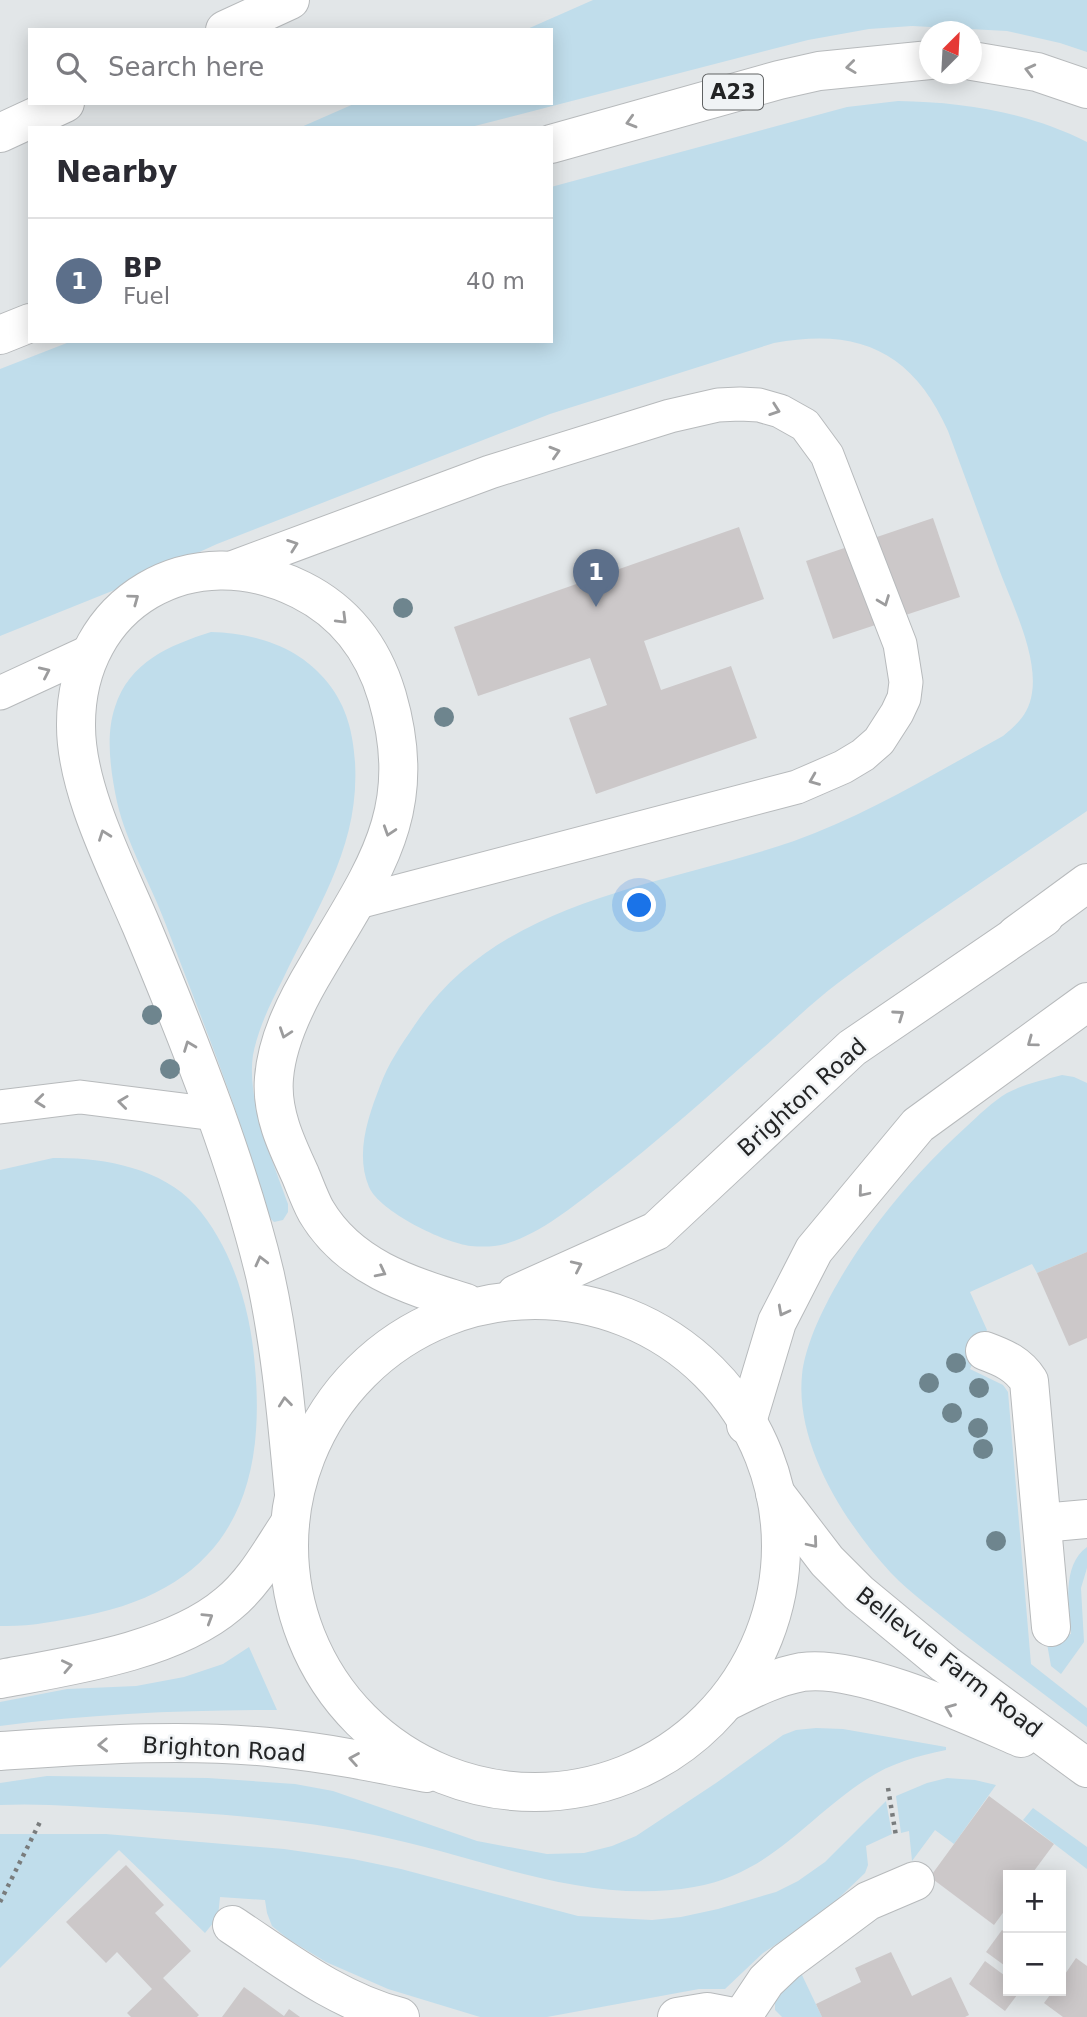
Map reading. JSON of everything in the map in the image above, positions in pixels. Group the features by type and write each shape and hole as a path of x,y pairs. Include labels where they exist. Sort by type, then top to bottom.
{"main road":[{"path":"229,28 290,0"},
{"name":"A23","path":"553,143 792,77 865,65 919,61"},
{"path":"982,63 1037,72 1087,89"},
{"path":"0,133 61,105"},
{"path":"0,335 28,324"},
{"path":"0,1679 104,1658 146,1646 208,1619 250,1582 292,1508 282,1382 265,1277 245,1204 215,1114 160,970 106,842 80,766 76,722 91,651 110,620 128,603 149,589 200,573 229,569 275,578 329,606 350,626 367,649 380,676 395,729 398,751 397,803 381,854 308,982 286,1028 274,1077 274,1096 286,1144 316,1210 346,1248 382,1273 411,1286 466,1303"},
{"path":"1016,935 1087,883"},
{"name":"Brighton Road","path":"515,1295 656,1231 852,1048 1016,935 1087,890"},
{"path":"746,1425 777,1322 814,1250 918,1125 1087,1002"},
{"path":"515,1295 566,1299 621,1318 673,1346 704,1372 728,1399 746,1425 772,1488 778,1520 779,1563 771,1616 752,1663 725,1702 686,1743 646,1773 603,1789 548,1797 519,1797 468,1786 445,1777 412,1757 379,1730 344,1692 328,1668 303,1616 292,1582 288,1548 292,1508 306,1456 337,1395 357,1369 387,1341 414,1322 466,1303 515,1295"},
{"path":"985,1351 1020,1368 1029,1381 1051,1627"},
{"name":"Bellevue Farm Road","path":"772,1488 818,1550 859,1593 945,1664 1084,1766"},
{"path":"1042,1523 1087,1519"},
{"name":"Bellevue Farm Road","path":"725,1702 762,1683 785,1676 826,1672 851,1676 920,1697 1084,1766"},
{"name":"Brighton Road","path":"0,1751 178,1743 234,1745 323,1754 445,1777"},
{"path":"742,2017 766,1981 786,1962 868,1901 915,1881"},
{"path":"232,1925 344,1997 400,2017"},
{"path":"677,2017 707,2012 733,2017"}],"lane":[{"path":"229,569 490,472 670,416 718,405 759,405 780,411 805,425 827,455 900,644 906,682 904,698 879,741 843,767 797,787 354,903"},
{"path":"0,693 91,651"},
{"path":"0,1107 80,1097 215,1114"}],"path":[{"path":"0,1902 41,1820"}],"shaded area":[{"path":"593,0 1087,0 1087,52 1007,31 982,30 982,21 919,21 919,26 869,29 808,40 475,126 304,126 351,105 553,105 553,28 530,28"},
{"path":"898,101 971,107 1042,123 1087,142 1087,811 838,983 645,1150 555,1219 531,1234 501,1245 459,1244 429,1232 385,1206 369,1187 363,1162 371,1110 387,1070 414,1026 449,983 491,950 537,923 638,886 794,841 848,819 1003,736 1025,712 1031,700 1033,678 1028,646 948,431 934,404 900,364 880,351 857,343 832,339 774,343 550,414 217,544 127,585 0,636 0,369 67,343 553,343 553,186 847,107"},
{"path":"211,632 260,639 276,644 304,660 335,692 351,731 354,751 355,793 351,822 343,849 322,902 269,1008 253,1055 253,1091 257,1111 288,1204 288,1212 283,1220 274,1222 268,1216 237,1114 208,1034 121,818 111,767 112,718 121,691 130,678 166,650"},
{"path":"1062,1075 1087,1083 1087,1252 1037,1273 1032,1264 970,1292 987,1330 970,1369 1003,1385 1008,1392 1031,1664 1087,1708 1087,1727 960,1631 891,1573 857,1531 827,1482 806,1428 802,1402 802,1375 806,1356 821,1315 856,1254 890,1207 943,1149 996,1100 1020,1087"},
{"path":"53,1158 110,1162 148,1173 181,1192 208,1222 230,1260 249,1324 255,1367 257,1415 253,1458 243,1497 226,1531 202,1560 171,1584 131,1603 84,1616 32,1625 0,1626 0,1170"},
{"path":"1087,1547 1087,1568 1081,1588 1084,1642 1061,1674 1051,1666 1046,1638 1071,1634 1068,1600 1070,1576 1073,1565"},
{"path":"249,1647 277,1710 138,1714 0,1726 0,1702 67,1689 136,1686 184,1677 223,1664"},
{"path":"843,1729 946,1747 946,1750 905,1761 876,1773 845,1794 767,1857 745,1870 694,1887 653,1891 612,1890 572,1884 374,1835 312,1824 189,1812 0,1805 0,1783 47,1776 208,1778 295,1784 333,1791 477,1841 547,1854 584,1853 636,1836 783,1735 796,1730"},
{"path":"947,1778 996,1785 954,1844 935,1830 912,1861 909,1831 901,1833 896,1796"},
{"path":"886,1801 892,1834 866,1846 868,1865 865,1873 822,1914 763,1953 725,1989 699,1989 547,2017 480,2017 388,1989 326,1962 272,1926 265,1900 220,1897 218,1917 205,1933 119,1850 0,1968 0,1834 106,1834 284,1849 401,1869 578,1916 652,1920 718,1909 776,1892 798,1881 825,1862"},
{"path":"1033,1808 1087,1847 1087,1869 1023,1820"},
{"path":"801,1973 822,2017 782,2017 775,2010 775,1990"}],"building":[{"path":"933,518 960,597 833,639 806,561"},
{"path":"739,527 764,599 644,641 661,690 731,666 757,738 596,794 569,718 607,705 590,658 478,696 454,627"},
{"path":"1087,1252 1087,1338 1069,1346 1037,1273"},
{"path":"989,1796 1054,1844 1035,1870 1003,1870 1003,1913 994,1925 930,1877"},
{"path":"126,1865 164,1905 155,1913 191,1951 163,1978 199,2015 197,2017 131,2017 127,2013 152,1989 117,1952 106,1963 66,1922"},
{"path":"1002,1930 1003,1964 986,1952"},
{"path":"891,1952 912,1996 951,1977 969,2015 822,2017 816,2004 861,1982 855,1968"},
{"path":"1076,1958 1087,1966 1087,2017 1063,2017 1044,2003 1049,1996 1066,1996 1066,1973"},
{"path":"985,1961 1003,1974 1003,1996 1016,1996 1005,2011 969,1984"},
{"path":"244,1987 284,2016 289,2009 300,2017 222,2017"}],"place":[{"name":"BP","path":"596,607"}]}
